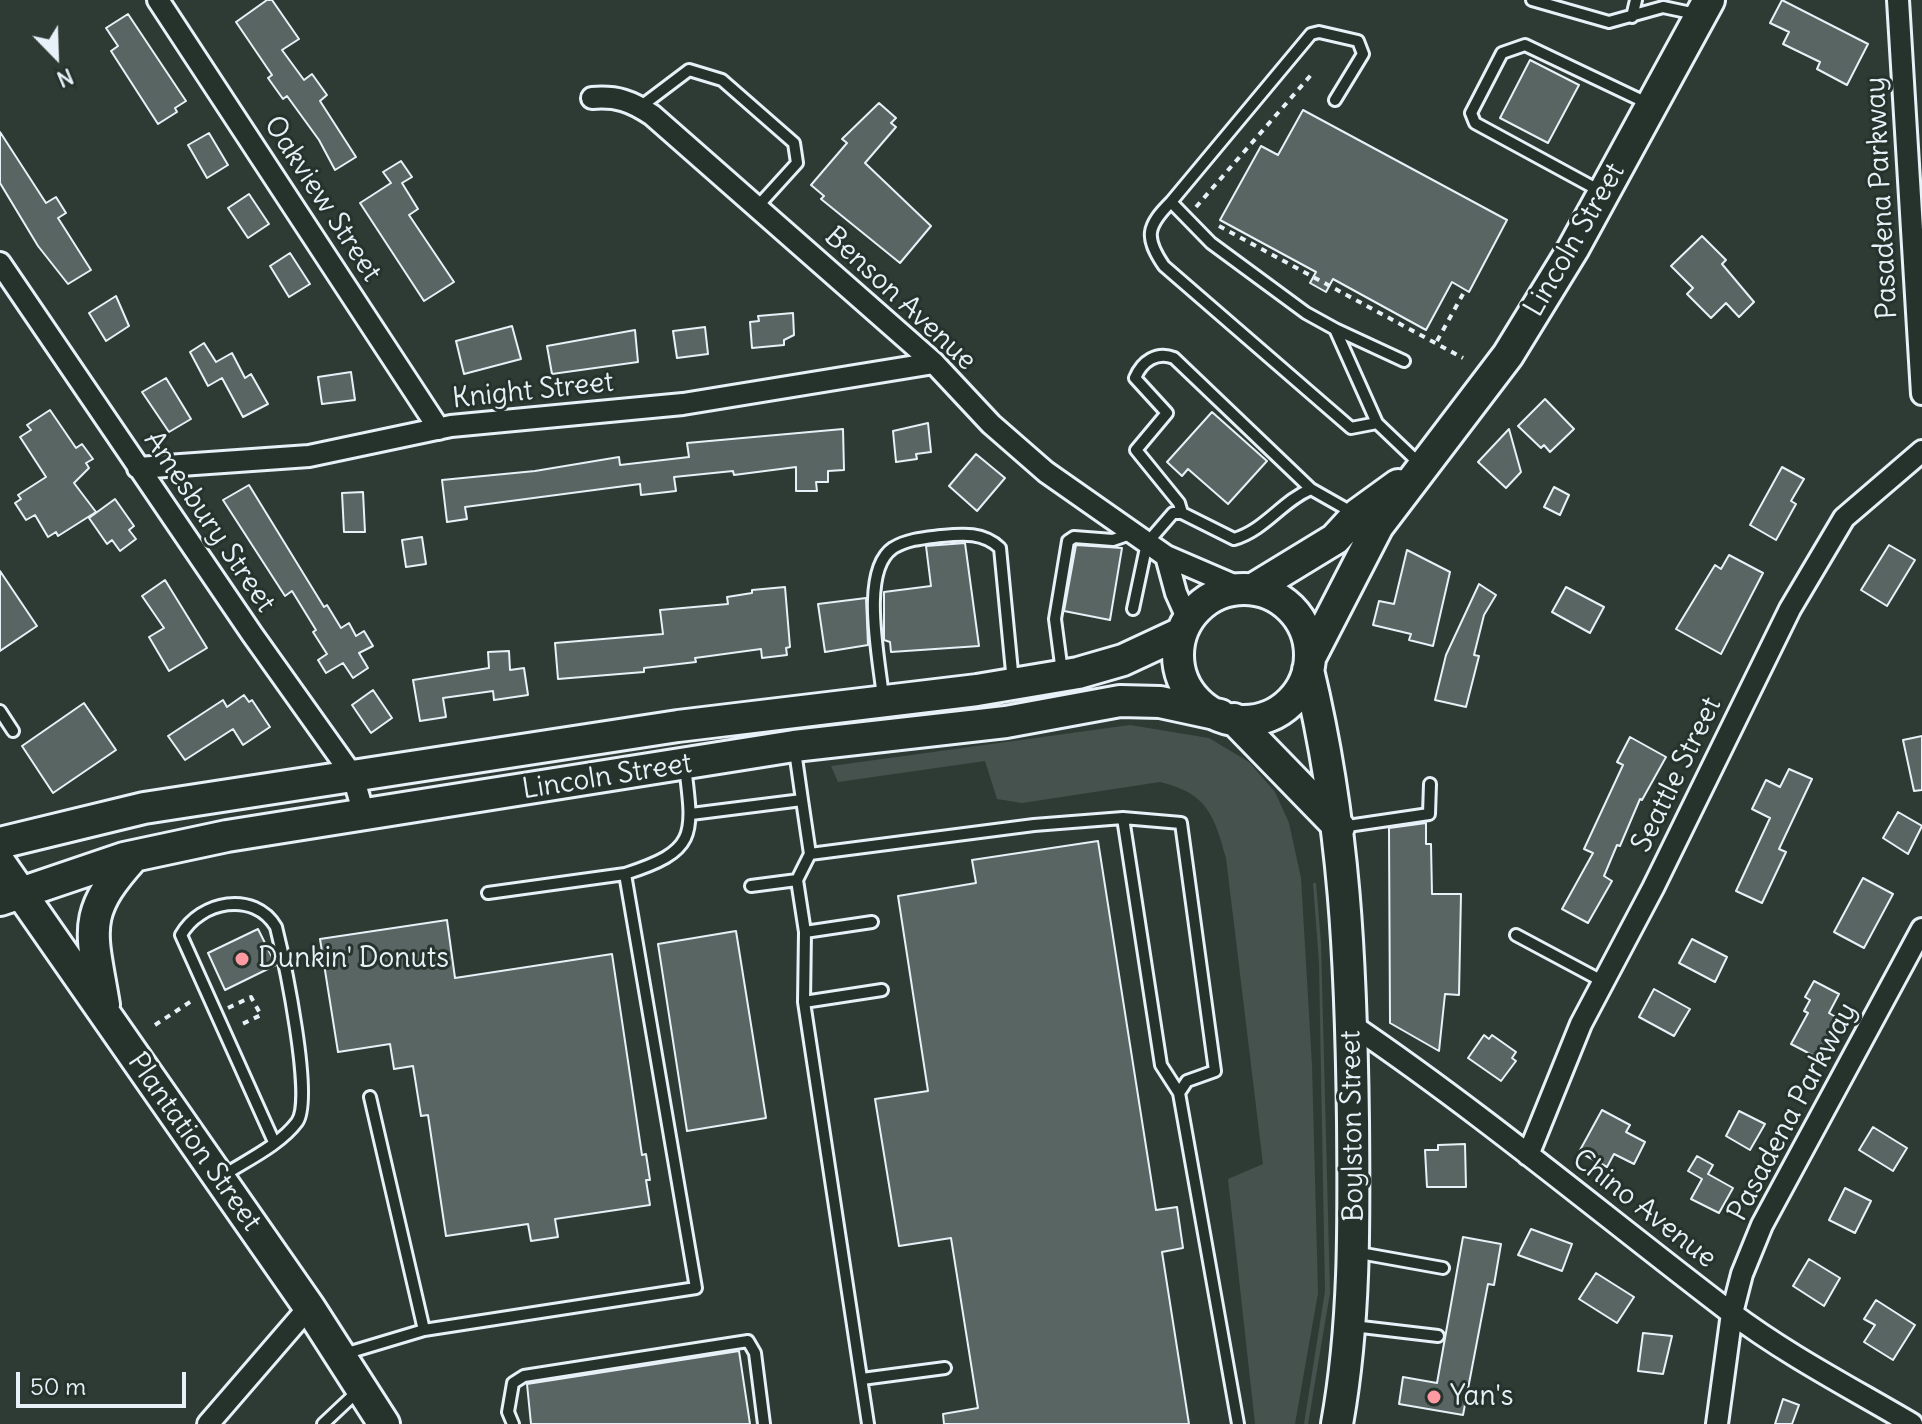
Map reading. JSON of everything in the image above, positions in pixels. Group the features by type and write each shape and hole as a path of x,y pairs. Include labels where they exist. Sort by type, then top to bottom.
{"main road":[{"name":"Lincoln Street","path":"1310,662 1343,589 1378,526 1508,355 1603,193 1705,7"},
{"name":"Lincoln Street","path":"1245,588 1335,539 1356,515 1422,467"},
{"path":"1245,588 1289,607 1301,621 1310,662 1296,696 1273,714 1260,719 1227,717 1204,708 1185,685 1178,657 1185,626 1217,596 1245,588"},
{"name":"Lincoln Street","path":"0,843 144,808 678,726 1063,675 1123,660 1185,626"},
{"name":"Boylston Street","path":"1310,662 1339,827 1352,1025 1354,1251 1350,1325 1337,1424"},
{"name":"Lincoln Street","path":"10,896 134,856 227,836 794,746 1006,722 1120,701 1160,702 1227,717"},
{"path":"790,711 794,746"},
{"path":"1227,717 1339,827"},
{"path":"678,726 684,764"},
{"path":"106,1014 93,928 106,887 134,856"},
{"name":"Plantation Street","path":"0,863 10,896 106,1014 342,1355 384,1424"}],"street":[{"name":"Oakview Street","path":"158,0 439,429"},
{"name":"Pasadena Parkway","path":"1898,0 1917,178 1916,320 1922,394"},
{"name":"Benson Avenue","path":"592,98 614,97 640,107 758,206 934,363 991,424 1046,472 1166,556 1245,588"},
{"name":"Amesbury Street","path":"0,263 138,468 353,776 364,815"},
{"name":"Knight Street","path":"138,468 309,456 439,429 683,404 934,363"},
{"name":"Seattle Street","path":"1528,1155 1602,981 1653,888 1790,609 1844,518 1922,451"},
{"path":"1166,556 1185,626"},
{"name":"Pasadena Parkway","path":"1717,1424 1732,1313 1742,1274 1762,1225 1922,929"},
{"name":"Chino Avenue","path":"1352,1025 1415,1068 1620,1222 1732,1313 1802,1360 1912,1424"},
{"path":"208,1424 309,1307"}],"lane":[{"path":"1532,0 1590,20 1609,22 1663,7 1705,7"},
{"path":"1632,17 1636,0"},
{"path":"1335,100 1363,54 1362,48 1358,41 1319,32 1311,34 1153,220 1152,248 1164,266 1351,428 1377,423"},
{"path":"1603,193 1475,123 1471,113 1502,53 1525,45 1651,105"},
{"path":"640,107 689,70 722,80 794,143 797,163 758,206"},
{"path":"1171,202 1211,243 1306,313 1404,361"},
{"path":"1335,329 1377,423 1422,467"},
{"path":"1182,513 1179,503 1136,450 1167,413 1138,382 1136,373 1154,356 1163,354 1174,358 1311,489 1356,515"},
{"path":"1063,675 1055,619 1068,541 1074,537 1113,540 1141,538 1173,513 1182,513 1234,539 1251,534 1299,494 1311,489"},
{"path":"884,701 873,598 877,569 891,549 914,539 968,534 990,539 1000,548 1013,684"},
{"path":"1133,609 1141,538"},
{"path":"0,711 13,731"},
{"path":"794,746 810,854 797,880 805,932 804,1002 868,1424"},
{"path":"488,893 625,874 676,852 689,832 691,814 684,764"},
{"path":"1339,827 1429,814 1430,784"},
{"path":"691,814 802,800"},
{"path":"810,854 1034,825 1123,818 1181,823 1215,1071 1187,1081 1179,1093"},
{"path":"1123,818 1161,1065 1179,1093 1238,1424"},
{"path":"342,1355 424,1330 696,1288 625,874"},
{"path":"751,886 797,880"},
{"path":"219,1178 274,1142 286,1134 299,1120 304,1091 276,927 267,912 251,905 226,904 206,910 188,924 181,935 274,1142"},
{"path":"805,932 872,922"},
{"path":"1516,935 1602,981"},
{"path":"804,1002 882,990"},
{"path":"370,1097 424,1330"},
{"path":"1354,1251 1443,1268"},
{"path":"1350,1325 1438,1336"},
{"path":"513,1424 508,1412 513,1383 524,1376 748,1341 755,1353 764,1424"},
{"path":"862,1379 945,1368"},
{"path":"323,1424 362,1387"}],"path":[{"path":"1192,212 1311,75"},
{"path":"1206,219 1437,341 1463,358"},
{"path":"1437,341 1463,294"},
{"path":"228,1008 251,997 261,1015 236,1028"},
{"path":"155,1025 197,998"}],"shaded area":[{"path":"1130,725 1209,738 1249,762 1275,792 1289,823 1301,878 1312,1065 1318,1293 1295,1424 1255,1424 1228,1179 1263,1164 1226,858 1206,808 1188,792 1160,782 1022,803 997,799 985,761 838,782 831,766"},
{"path":"1313,883 1316,883 1321,943 1330,1293 1308,1424 1304,1424 1325,1291 1319,963"}],"building":[{"path":"267,0 272,0 299,39 282,50 304,80 312,74 327,95 320,101 356,157 335,170 319,140 287,96 283,99 268,78 272,75 236,22"},
{"path":"1782,0 1868,44 1847,85 1817,69 1820,62 1783,44 1789,32 1770,23"},
{"path":"128,14 186,101 175,108 177,112 158,124 111,51 118,46 106,28"},
{"path":"1530,60 1579,85 1548,143 1500,118"},
{"path":"879,103 896,118 891,123 896,127 865,163 931,226 900,263 821,199 824,196 811,185 847,143 842,139"},
{"path":"1303,110 1507,220 1469,292 1452,282 1426,330 1333,279 1326,292 1310,283 1316,272 1220,220 1261,146 1278,155"},
{"path":"0,132 46,203 56,197 66,213 58,218 91,270 68,284 38,246 0,183"},
{"path":"209,133 228,165 207,178 188,145"},
{"path":"401,161 412,177 402,183 418,209 409,215 454,282 424,301 360,203 391,183 383,172"},
{"path":"249,194 269,224 248,238 228,208"},
{"path":"1702,236 1726,260 1722,264 1754,302 1739,317 1726,303 1711,318 1687,294 1693,288 1671,266"},
{"path":"290,253 310,284 289,297 270,266"},
{"path":"116,296 129,326 106,341 89,313"},
{"path":"793,313 794,335 784,340 784,345 752,348 750,322 759,321 758,316"},
{"path":"512,326 521,359 464,374 456,341"},
{"path":"705,327 708,354 677,358 673,331"},
{"path":"635,330 638,362 552,374 547,346"},
{"path":"204,343 216,362 232,353 245,378 251,374 268,404 243,417 222,378 208,386 190,352"},
{"path":"351,372 355,400 322,404 318,377"},
{"path":"166,378 191,419 169,432 142,392"},
{"path":"1545,399 1574,429 1550,452 1544,445 1541,448 1518,426"},
{"path":"50,410 76,448 82,444 93,459 86,463 89,468 74,483 96,512 58,536 56,532 48,537 35,515 26,520 15,503 21,499 18,495 46,477 20,437 31,430 27,425"},
{"path":"1212,412 1267,461 1228,504 1188,469 1182,476 1167,462"},
{"path":"928,423 931,452 916,454 917,459 896,462 893,431"},
{"path":"843,429 844,470 828,471 828,482 816,482 817,491 796,491 796,467 734,475 733,471 674,477 676,491 641,495 640,484 465,507 467,519 447,522 442,480 535,471 619,457 620,465 689,457 687,443"},
{"path":"1509,429 1521,472 1506,488 1478,462"},
{"path":"976,454 1005,478 977,511 949,486"},
{"path":"1782,467 1804,479 1791,501 1796,504 1776,540 1750,525"},
{"path":"249,485 324,607 327,605 341,628 349,623 356,636 364,631 373,646 359,653 368,668 353,678 343,663 326,673 318,660 327,654 313,632 316,630 292,591 285,596 223,500"},
{"path":"1554,487 1569,495 1560,515 1544,507"},
{"path":"363,492 365,532 344,532 342,493"},
{"path":"115,499 134,526 129,530 136,539 120,551 112,540 107,544 89,518"},
{"path":"422,537 426,564 406,567 402,540"},
{"path":"965,543 979,646 891,652 890,642 884,640 884,592 931,586 926,546"},
{"path":"1076,545 1122,548 1110,620 1064,611"},
{"path":"1889,545 1915,560 1887,606 1861,590"},
{"path":"1407,550 1450,572 1433,646 1409,640 1411,634 1373,625 1379,601 1394,604"},
{"path":"1729,555 1763,573 1721,654 1676,629 1715,565 1721,569"},
{"path":"0,571 37,626 0,651"},
{"path":"165,580 207,648 169,671 149,637 164,628 142,596"},
{"path":"1479,584 1496,595 1484,615 1474,655 1479,656 1466,707 1435,700 1446,655"},
{"path":"785,587 790,647 786,648 787,655 762,658 761,649 695,658 696,662 644,668 644,672 558,679 555,643 663,634 660,610 728,604 727,597 752,593 752,590"},
{"path":"1566,587 1604,607 1590,633 1552,612"},
{"path":"866,598 868,645 825,652 818,604"},
{"path":"509,651 510,670 524,668 528,695 494,700 493,691 443,698 446,717 420,721 413,680 489,668 488,652"},
{"path":"373,690 392,718 371,733 352,705"},
{"path":"244,695 249,702 252,700 270,727 243,745 233,729 185,760 168,736 223,700 227,707"},
{"path":"84,703 116,750 53,793 22,746"},
{"path":"1922,736 1922,790 1914,791 1903,740"},
{"path":"1630,737 1666,757 1640,799 1620,846 1617,845 1604,876 1612,881 1588,923 1562,909 1593,853 1584,849 1623,765 1617,762"},
{"path":"1789,769 1812,779 1779,849 1786,852 1762,903 1736,891 1770,818 1752,809 1766,780 1780,787"},
{"path":"1898,812 1922,826 1908,854 1883,838"},
{"path":"1426,823 1426,844 1431,844 1432,894 1461,894 1459,995 1445,994 1439,1051 1390,1023 1389,828"},
{"path":"1098,841 1156,1210 1177,1207 1183,1248 1162,1252 1189,1424 944,1424 943,1414 978,1408 951,1238 899,1246 875,1099 928,1091 898,896 976,883 972,860"},
{"path":"1863,878 1893,894 1864,948 1834,932"},
{"path":"447,920 455,978 612,954 642,1155 646,1154 650,1180 646,1180 650,1205 555,1219 558,1237 531,1241 528,1224 446,1236 428,1115 421,1116 413,1066 394,1069 390,1044 338,1052 320,939"},
{"name":"Dunkin' Donuts","path":"258,929 276,965 225,990 208,953"},
{"path":"736,931 766,1118 687,1131 658,944"},
{"path":"1692,939 1727,957 1715,982 1679,963"},
{"path":"1814,981 1839,994 1829,1013 1839,1019 1818,1058 1791,1044 1808,1013 1804,1011 1810,1000 1805,997"},
{"path":"1654,989 1690,1009 1674,1036 1639,1017"},
{"path":"1484,1035 1489,1039 1492,1035 1516,1052 1512,1058 1516,1061 1501,1081 1468,1058"},
{"path":"1602,1110 1630,1125 1626,1132 1645,1142 1634,1164 1614,1154 1607,1167 1579,1152"},
{"path":"1739,1111 1765,1124 1750,1150 1726,1136"},
{"path":"1873,1127 1907,1148 1893,1171 1859,1150"},
{"path":"1465,1144 1466,1187 1427,1187 1425,1150 1438,1150 1438,1145"},
{"path":"1697,1156 1713,1165 1708,1174 1733,1188 1719,1213 1691,1199 1702,1179 1688,1171"},
{"path":"1845,1188 1871,1201 1855,1233 1829,1220"},
{"path":"1531,1229 1572,1244 1562,1271 1518,1255"},
{"path":"1463,1237 1501,1244 1494,1285 1488,1284 1463,1415 1399,1404 1403,1377 1437,1383"},
{"path":"1809,1259 1840,1278 1824,1306 1793,1286"},
{"path":"1596,1273 1634,1297 1617,1323 1579,1299"},
{"path":"1876,1300 1915,1325 1893,1360 1864,1342 1875,1325 1864,1319"},
{"path":"1643,1333 1672,1336 1663,1374 1638,1371"},
{"path":"739,1351 750,1424 531,1424 527,1384"},
{"path":"1783,1399 1799,1405 1792,1424 1775,1424"}],"place":[{"name":"Dunkin' Donuts","path":"242,959"},
{"name":"Yan's","path":"1434,1397"}]}
